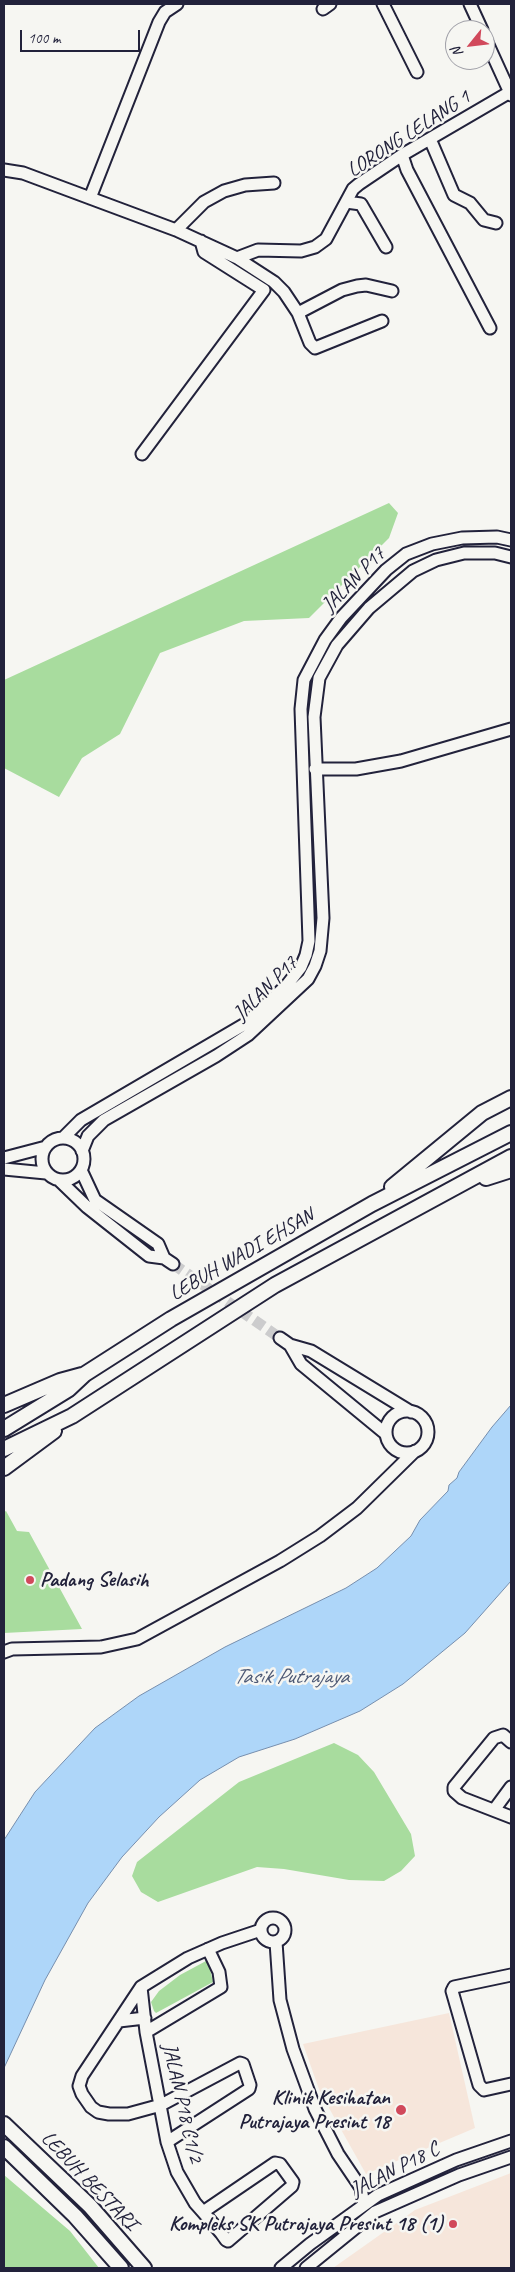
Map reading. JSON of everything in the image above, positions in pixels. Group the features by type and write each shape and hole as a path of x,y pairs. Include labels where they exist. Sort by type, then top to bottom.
{"main road":[{"path":"372,1204 482,1113 511,1098"},
{"name":"LEBUH WADI EHSAN","path":"4,1429 69,1389 85,1374 172,1319 372,1204 511,1133"},
{"name":"LEBUH WADI EHSAN","path":"4,1450 72,1416 275,1285 384,1228 511,1157"},
{"path":"449,1190 511,1170"},
{"path":"4,1405 60,1381 85,1374"},
{"path":"4,1468 45,1439 72,1416"},
{"name":"LEBUH BESTARI","path":"4,2124 90,2206 144,2268"},
{"name":"LEBUH BESTARI","path":"4,2147 75,2216 121,2268"}],"street":[{"path":"90,198 159,22 165,12 176,4"},
{"path":"383,4 417,72"},
{"path":"470,4 477,20"},
{"path":"495,60 510,93"},
{"name":"LORONG LELANG 1","path":"236,258 258,250 301,251 315,247 326,239 346,202 359,184 402,155 510,93"},
{"path":"430,139 454,195 472,206 484,220 496,223"},
{"path":"402,155 407,170 490,328"},
{"path":"4,170 23,173 176,230 236,258 274,282 298,313 310,343 315,348 382,321"},
{"path":"176,230 204,202 224,191 245,185 274,183"},
{"path":"346,202 361,204 386,247"},
{"path":"142,454 264,290 204,252 201,241"},
{"path":"298,313 342,290 357,286 366,285 392,291"},
{"name":"JALAN P17","path":"63,1138 81,1120 245,1024 287,985 301,966 309,941 301,709 306,674 341,618 386,570 406,554 432,544 462,538 497,537 511,540"},
{"name":"JALAN P17","path":"82,1151 88,1136 104,1120 242,1039 308,979 315,966 323,935 314,717 319,678 325,663 353,625 388,590 413,571 436,560 464,553 495,554 511,557"},
{"path":"306,674 319,678"},
{"path":"316,769 356,769 401,761 511,729"},
{"path":"4,1169 46,1173 59,1180 87,1207 149,1256 169,1261 158,1244 99,1205 90,1194 82,1170 84,1161 82,1151 77,1143 63,1138 53,1140 46,1147 42,1160 46,1173"},
{"path":"4,1158 46,1147"},
{"path":"59,1180 72,1178 82,1170"},
{"path":"6,1649 102,1646 137,1639 297,1552 357,1508 415,1451 426,1439 427,1427 420,1416 311,1351 285,1341 301,1364 404,1453 415,1451"},
{"path":"395,1470 395,1457 388,1439 386,1427 393,1416 405,1411 411,1412"},
{"path":"511,1742 503,1735 494,1738 454,1787 454,1791 462,1798 511,1817"},
{"path":"494,1810 511,1787"},
{"path":"276,1942 268,1941 261,1930 262,1924 267,1919 281,1920 285,1927 284,1934 276,1942 280,2000 293,2049 315,2109 338,2154 361,2188 364,2204"},
{"path":"167,2142 249,2089 247,2073 243,2064 240,2063 160,2105 128,2114 98,2112 82,2094 79,2086 82,2076 141,1987 188,1958 261,1930"},
{"path":"146,2032 221,1987 219,1972 208,1949"},
{"path":"511,1975 454,1987 452,1993 479,2085 487,2089 511,2084"},
{"name":"JALAN P18 C1/2","path":"141,1987 146,2032 167,2142 177,2172 203,2212 228,2241 292,2186 291,2176 280,2164 275,2163 203,2212"},
{"path":"119,2021 145,2018"},
{"name":"JALAN P18 C","path":"281,2268 310,2244 364,2204 378,2196 456,2160 511,2141"},
{"name":"JALAN P18 C","path":"306,2268 375,2212 459,2175 511,2157"},
{"path":"361,2188 378,2196"}],"shaded area":[{"name":"Klinik Kesihatan Putrajaya Presint 18","path":"449,2013 475,2128 366,2174 320,2092 303,2044"},
{"name":"Kompleks SK Putrajaya Presint 18 (1)","path":"511,2173 511,2268 333,2268 415,2210"}],"green space":[{"path":"389,503 398,513 389,538 309,618 244,621 160,653 120,734 82,758 59,797 4,768 4,680"},
{"name":"Padang Selasih","path":"6,1511 17,1531 29,1532 82,1629 4,1633 4,1512"},
{"path":"334,1743 358,1755 374,1772 411,1834 415,1856 401,1871 384,1881 349,1880 284,1869 257,1867 158,1902 141,1892 132,1876 137,1862 239,1782"},
{"path":"206,1961 209,1965 213,1982 156,2013 154,2011 151,2002 159,1991 180,1975"},
{"path":"4,2175 70,2231 99,2268 4,2268"}],"water":[{"name":"Tasik Putrajaya","path":"511,1405 511,1581 465,1633 403,1684 360,1711 295,1739 239,1757 200,1780 159,1817 122,1857 88,1903 45,1980 4,2068 4,1840 35,1792 95,1728 139,1696 225,1647 346,1588 377,1568 411,1536 420,1520 448,1491 449,1485 457,1478 459,1472 492,1427"}],"tunnel":[{"path":"173,1264 280,1338"}],"place":[{"name":"Padang Selasih","path":"30,1580"},
{"name":"Klinik Kesihatan Putrajaya Presint 18","path":"401,2110"},
{"name":"Kompleks SK Putrajaya Presint 18 (1)","path":"453,2224"}]}
